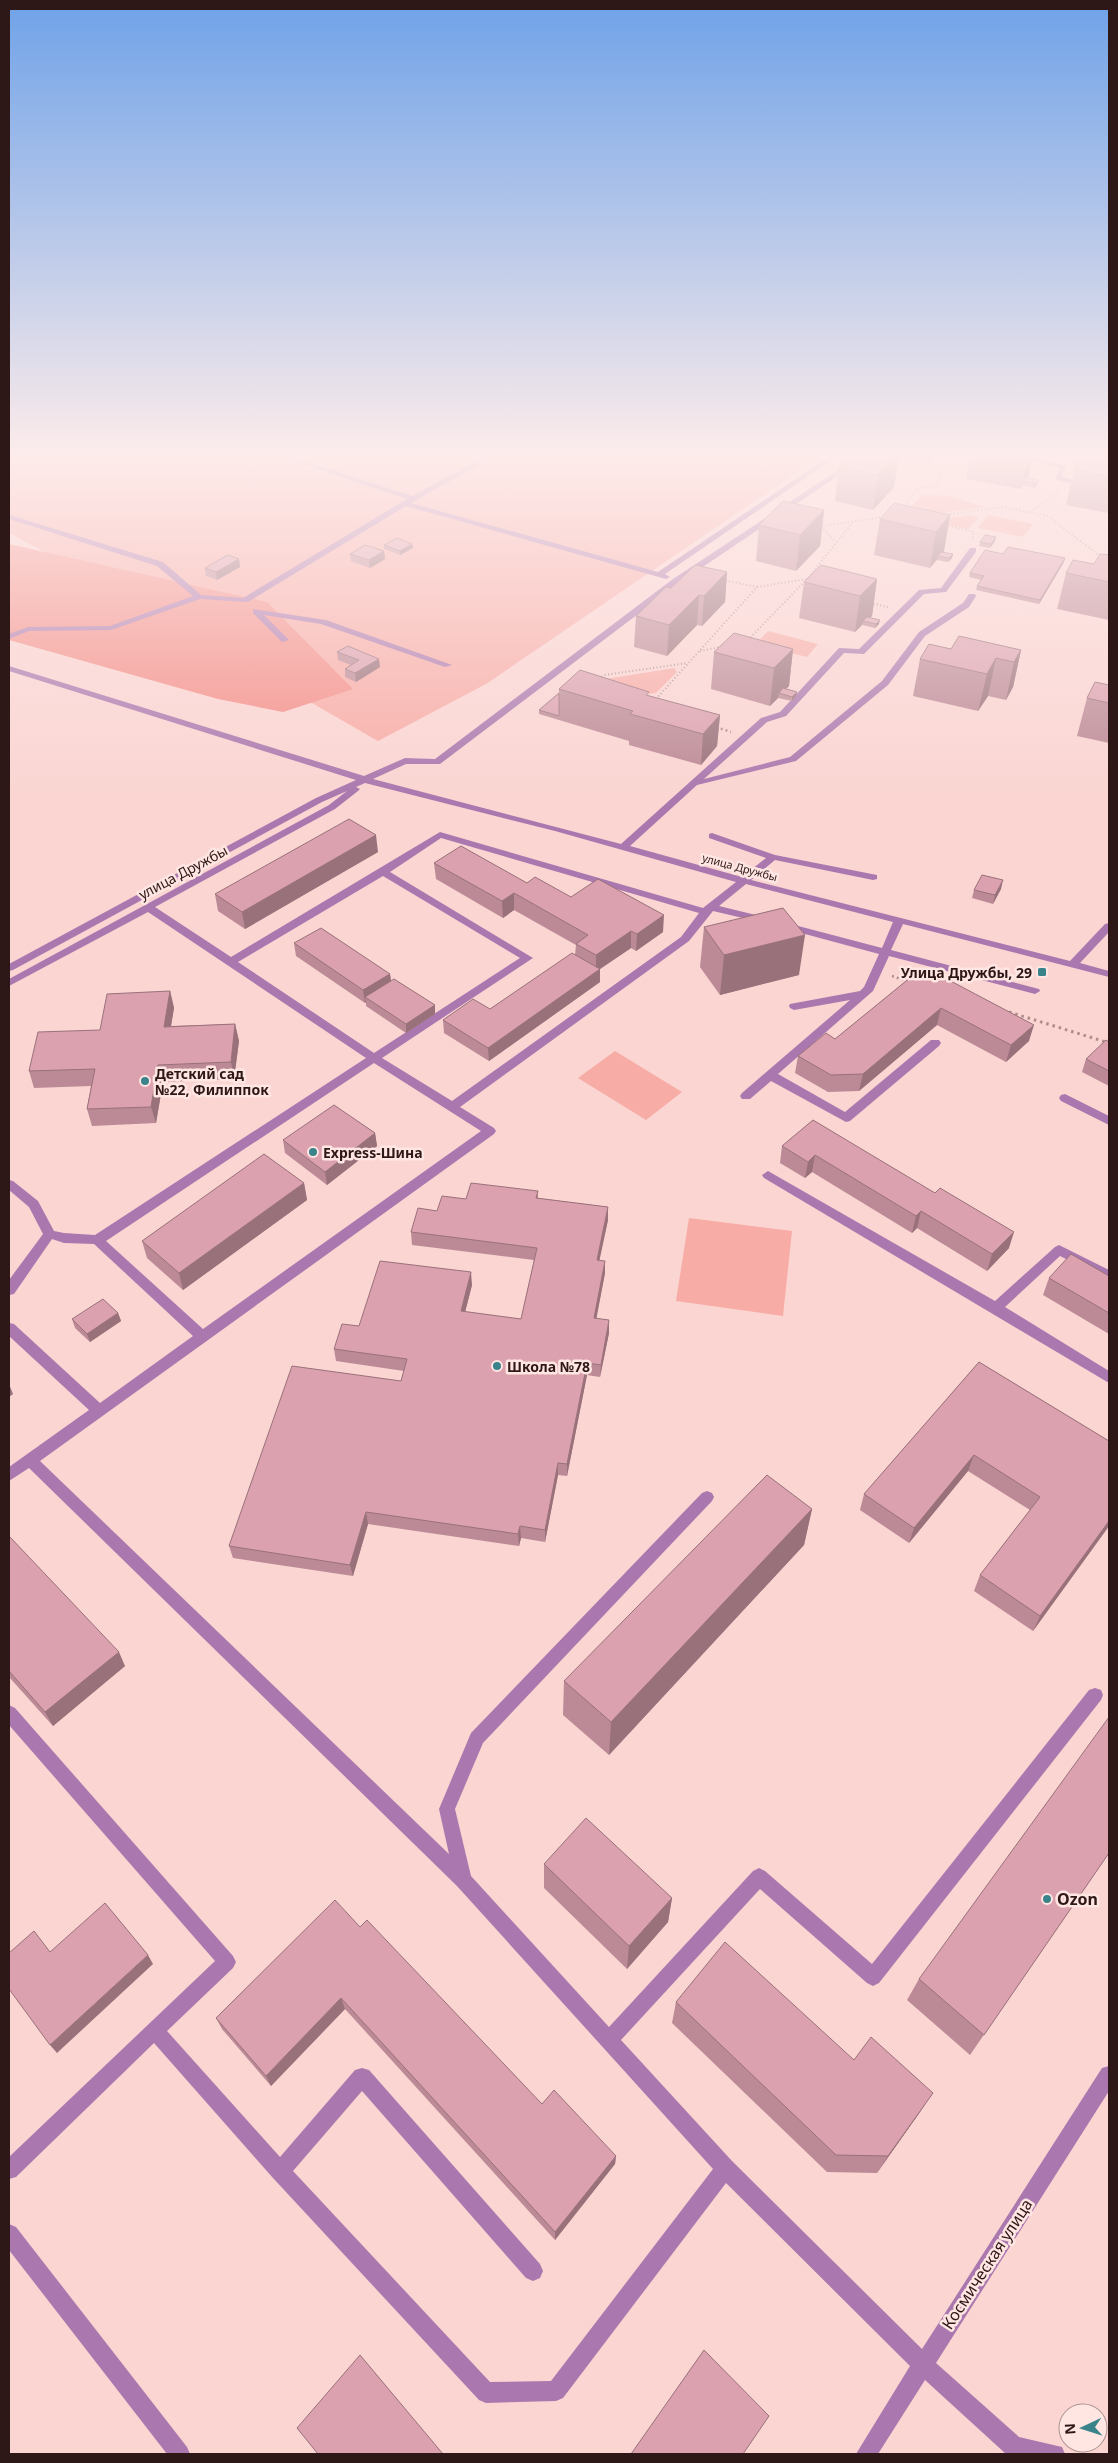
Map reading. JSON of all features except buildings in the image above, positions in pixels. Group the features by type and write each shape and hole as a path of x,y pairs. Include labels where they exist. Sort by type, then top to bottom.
{"street":[{"path":"165,568 199,597"},
{"path":"9,637 28,629 111,628 199,597 245,600 298,568"},
{"path":"634,568 676,581"},
{"path":"659,575 669,568"},
{"path":"366,780 405,761 437,762 694,568"},
{"path":"624,847 764,720 783,714 842,650 861,652 922,592 943,590 959,568"},
{"path":"695,783 793,759 885,683 922,634 966,604 972,596"},
{"path":"245,600 285,640"},
{"path":"256,611 323,622 448,665"},
{"name":"улица Дружбы","path":"9,668 366,780 624,847 741,880 1109,974"},
{"name":"улица Дружбы","path":"9,983 332,808 366,780"},
{"name":"улица Дружбы","path":"9,968 319,800 366,780"},
{"path":"231,962 383,872 440,835 707,909 886,950 1035,991"},
{"path":"712,836 773,857 873,877"},
{"path":"452,1107 685,939 707,909 741,880 773,857"},
{"path":"48,1234 64,1238 97,1240 528,958 383,872"},
{"path":"9,1475 490,1130 374,1058 148,907"},
{"path":"746,1096 869,989 899,921"},
{"path":"1074,964 1109,926"},
{"path":"794,1006 864,994"},
{"path":"770,1076 846,1118 935,1043"},
{"path":"1065,1098 1109,1121"},
{"path":"768,1175 996,1308 1109,1378"},
{"path":"9,1184 34,1204 48,1234"},
{"path":"9,1290 48,1234"},
{"path":"97,1240 203,1337"},
{"path":"996,1308 1059,1250 1109,1276"},
{"path":"9,1328 99,1411"},
{"path":"30,1460 463,1880 725,2168 877,2321 1014,2448 1054,2454"},
{"path":"463,1880 447,1809 477,1738 707,1496"},
{"path":"609,2040 759,1877 873,1977 1095,1695"},
{"path":"9,1713 227,1962 9,2170"},
{"path":"154,2030 280,2171 486,2393 556,2391 725,2168"},
{"name":"Космическая улица","path":"866,2454 1109,2075"},
{"path":"280,2171 362,2077 533,2271"},
{"path":"9,2234 180,2454"}],"path":[{"path":"744,644 815,568"},
{"path":"688,572 757,588 806,579"},
{"path":"799,587 808,589"},
{"path":"654,701 757,588"},
{"path":"865,602 903,610"},
{"path":"699,651 726,646"},
{"path":"593,684 604,675 688,663"},
{"path":"710,726 746,736"},
{"path":"877,972 914,983"},
{"path":"1007,1012 1109,1043"}],"shaded area":[{"path":"9,568 115,568 267,602 353,689 283,712 218,699 9,640"},
{"path":"75,568 656,568 486,684 378,741"},
{"path":"768,631 818,644 807,657 756,644"},
{"path":"674,668 677,672 656,693 625,697 606,679"},
{"path":"615,1051 682,1092 646,1120 578,1078"},
{"path":"689,1218 792,1231 783,1316 676,1301"}],"place":[{"name":"Улица Дружбы, 29","path":"1042,972"},
{"name":"Детский сад №22, Филиппок","path":"145,1081"},
{"name":"Express-Шина","path":"313,1152"},
{"name":"Школа №78","path":"497,1366"},
{"name":"Ozon","path":"1047,1899"}]}
